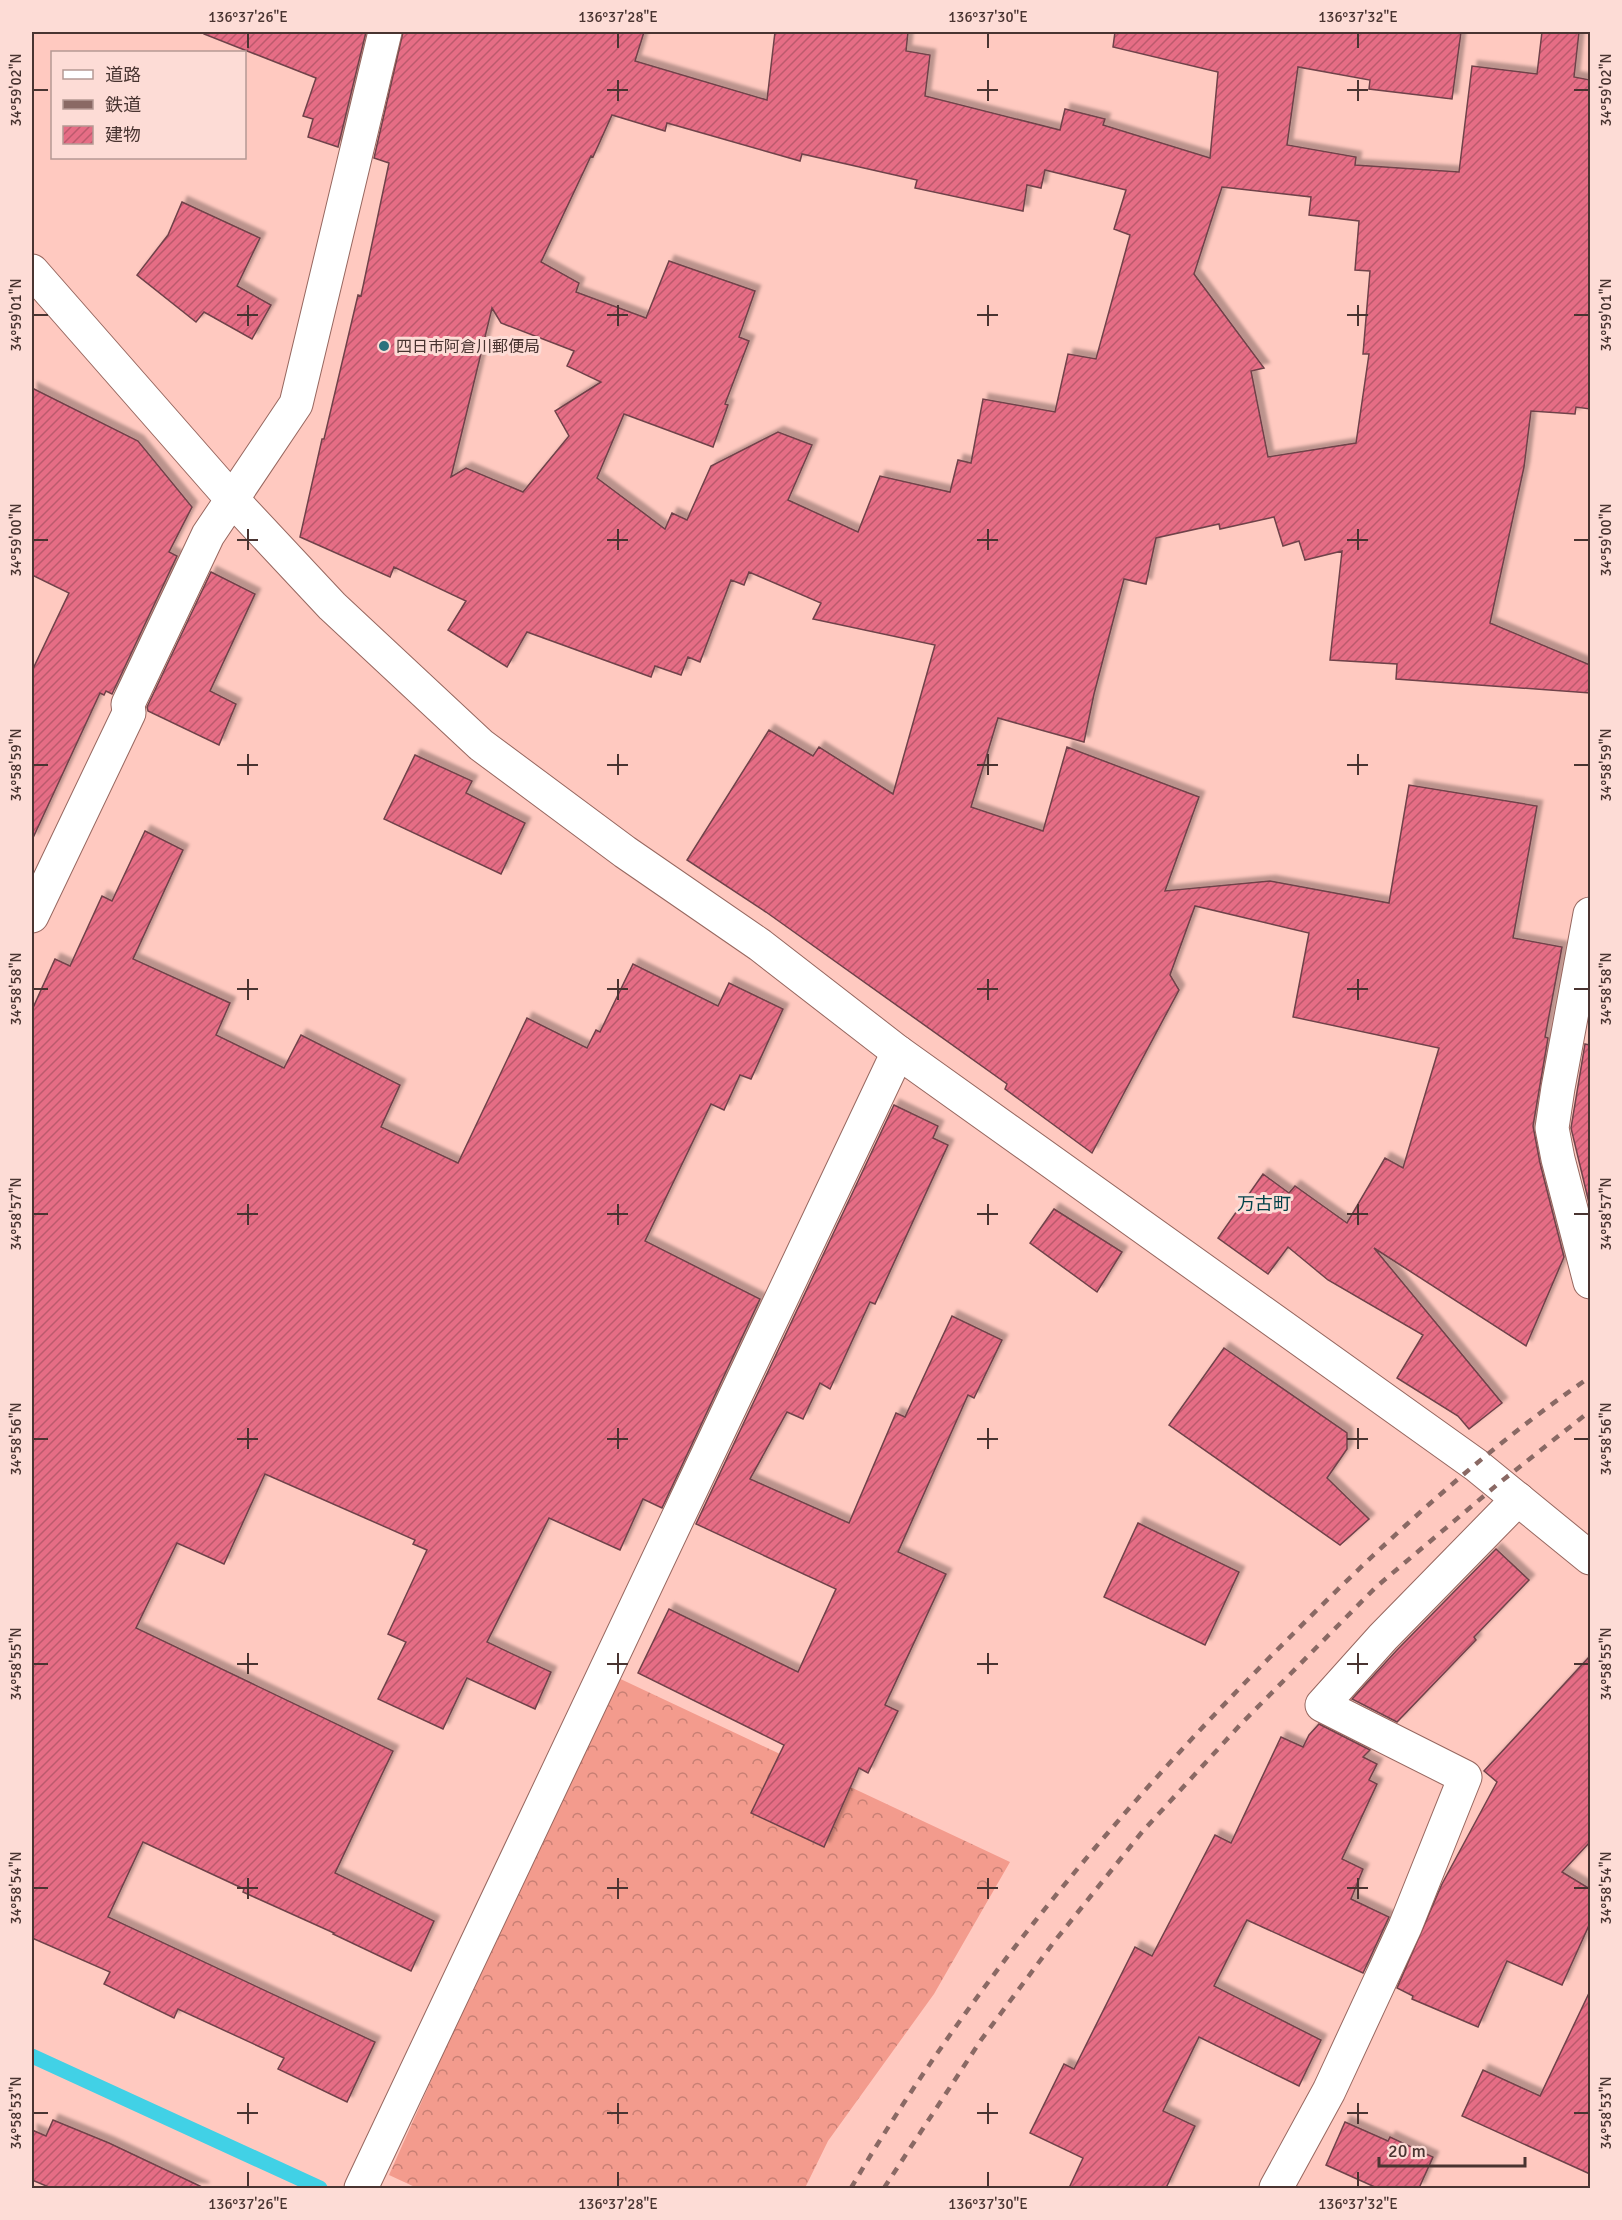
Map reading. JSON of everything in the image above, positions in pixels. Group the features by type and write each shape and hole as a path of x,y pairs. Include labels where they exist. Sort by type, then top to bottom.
{"street":[{"path":"32,916 129,713 128,704 208,535 296,404 385,32"},
{"path":"32,271 231,498 332,606 481,745 625,852 760,945 898,1052 1476,1465 1590,1558"},
{"path":"1590,914 1552,1128 1590,1282"},
{"path":"361,2188 898,1052"},
{"path":"1276,2188 1329,2091 1405,1927 1465,1777 1322,1705 1383,1636 1518,1499"}],"green space":[{"path":"612,1675 1010,1862 934,1994 828,2141 805,2188 417,2188 389,2175"}],"building":[{"path":"204,32 366,32 338,147 308,137 313,119 303,116 316,78 204,34"},
{"path":"403,32 644,32 635,61 767,100 775,32 908,32 906,51 930,55 925,96 1060,130 1065,109 1105,119 1103,125 1210,158 1218,72 1113,47 1115,32 1461,32 1452,99 1369,89 1370,80 1298,67 1287,145 1356,157 1355,165 1459,172 1472,66 1537,74 1542,32 1579,32 1574,77 1590,80 1590,409 1576,407 1575,414 1531,411 1524,467 1490,623 1590,665 1590,693 1396,679 1397,664 1330,660 1342,551 1305,560 1299,541 1283,546 1274,517 1220,529 1219,524 1156,538 1146,584 1124,579 1084,742 998,718 971,807 1043,831 1067,747 1199,797 1165,891 1270,881 1389,903 1409,785 1537,806 1513,938 1562,947 1545,1037 1548,1038 1533,1126 1564,1257 1526,1346 1374,1248 1502,1403 1469,1429 1458,1416 1397,1378 1423,1335 1328,1280 1288,1247 1268,1274 1218,1238 1263,1174 1289,1193 1295,1186 1347,1223 1385,1158 1403,1168 1439,1048 1293,1017 1309,933 1195,906 1170,975 1179,990 1092,1153 1005,1089 1007,1084 766,912 687,860 769,730 813,756 819,747 893,794 935,645 813,619 821,603 749,572 744,585 731,580 700,662 688,657 681,675 655,666 651,677 527,632 507,667 448,630 466,601 394,567 390,577 300,537 358,295 361,296 389,163 374,158","holes":["612,115 665,131 667,123 800,161 802,154 917,180 915,188 1023,211 1027,185 1041,188 1045,170 1126,190 1114,229 1130,235 1096,359 1068,354 1055,412 983,399 971,463 958,460 950,492 880,476 858,532 788,500 812,445 778,432 711,466 687,520 672,513 665,529 597,478 624,414 713,447 728,405 725,404 749,341 739,337 755,291 669,261 646,318 576,292 579,283 541,262 591,156 593,157","1222,187 1311,197 1309,215 1359,221 1355,270 1370,271 1363,354 1369,354 1356,443 1268,457 1251,371 1264,368 1194,274","492,308 501,323 574,351 567,366 601,382 555,411 569,436 523,492 466,468 451,477"]},
{"path":"182,202 260,238 237,286 271,305 252,339 204,312 196,322 137,275 168,235"},
{"path":"32,388 138,441 192,507 169,552 177,556 112,694 106,691 104,695 100,693 32,840 32,671 69,593 32,575"},
{"path":"211,572 255,594 210,691 236,704 219,745 148,711 147,707"},
{"path":"415,755 472,781 466,793 525,823 501,874 384,819"},
{"path":"145,831 183,850 133,959 230,1003 216,1035 284,1068 301,1035 400,1085 381,1127 458,1163 527,1018 587,1048 596,1030 600,1032 633,964 718,1006 729,983 783,1009 751,1079 740,1075 724,1110 711,1104 645,1241 760,1299 662,1508 643,1499 620,1550 549,1518 487,1642 551,1672 535,1709 467,1678 443,1729 378,1699 406,1642 388,1634 427,1550 413,1544 415,1540 265,1474 224,1564 177,1543 136,1628 393,1751 335,1873 434,1921 411,1971 143,1842 108,1917 375,2042 347,2102 278,2069 284,2058 178,2009 174,2018 104,1984 110,1972 32,1938 32,1010 55,959 70,966 102,896 112,901"},
{"path":"1585,1044 1590,1045 1589,1203 1571,1128"},
{"path":"894,1105 938,1126 933,1138 948,1145 875,1304 870,1302 830,1389 820,1383 803,1419 787,1412 750,1479 849,1523 896,1413 905,1417 952,1316 1002,1340 974,1398 968,1395 898,1552 946,1574 885,1705 898,1711 868,1773 859,1768 824,1847 751,1813 784,1745 638,1673 669,1609 798,1672 836,1589 696,1524"},
{"path":"1054,1209 1122,1252 1097,1292 1030,1243"},
{"path":"1224,1348 1347,1433 1347,1449 1327,1478 1369,1519 1340,1545 1169,1425"},
{"path":"1138,1523 1239,1572 1205,1645 1104,1597"},
{"path":"1496,1549 1529,1580 1474,1637 1476,1640 1397,1722 1352,1699 1397,1650"},
{"path":"1590,1656 1590,1842 1562,1872 1590,1889 1590,1923 1562,1985 1507,1961 1478,2027 1412,1999 1413,1996 1397,1988 1442,1884 1497,1782 1484,1771"},
{"path":"1319,1724 1370,1750 1363,1757 1377,1764 1369,1780 1377,1784 1342,1859 1363,1869 1351,1899 1389,1917 1363,1973 1247,1920 1214,1986 1321,2040 1299,2086 1199,2037 1163,2111 1195,2126 1166,2188 1069,2188 1083,2158 1030,2133 1064,2064 1074,2069 1135,1947 1152,1956 1215,1835 1231,1843 1281,1737 1303,1747 1309,1735"},
{"path":"1590,1991 1590,2174 1462,2116 1483,2070 1540,2096"},
{"path":"53,2120 109,2143 204,2188 51,2188 32,2180 32,2130 46,2136"},
{"path":"1345,2122 1388,2141 1390,2137 1433,2157 1419,2188 1377,2188 1326,2165"}],"waterway":[{"path":"32,2056 320,2188"}],"railway":[{"path":"851,2188 897,2113 946,2040 998,1969 1052,1900 1167,1766 1289,1638 1396,1534 1510,1436 1590,1377"},
{"path":"884,2188 981,2040 1054,1942 1142,1832 1240,1725 1376,1587 1498,1484 1590,1411"}],"place":[{"name":"四日市阿倉川郵便局","path":"384,346"}],"district":[{"name":"万古町","path":"1264,1204"}]}
